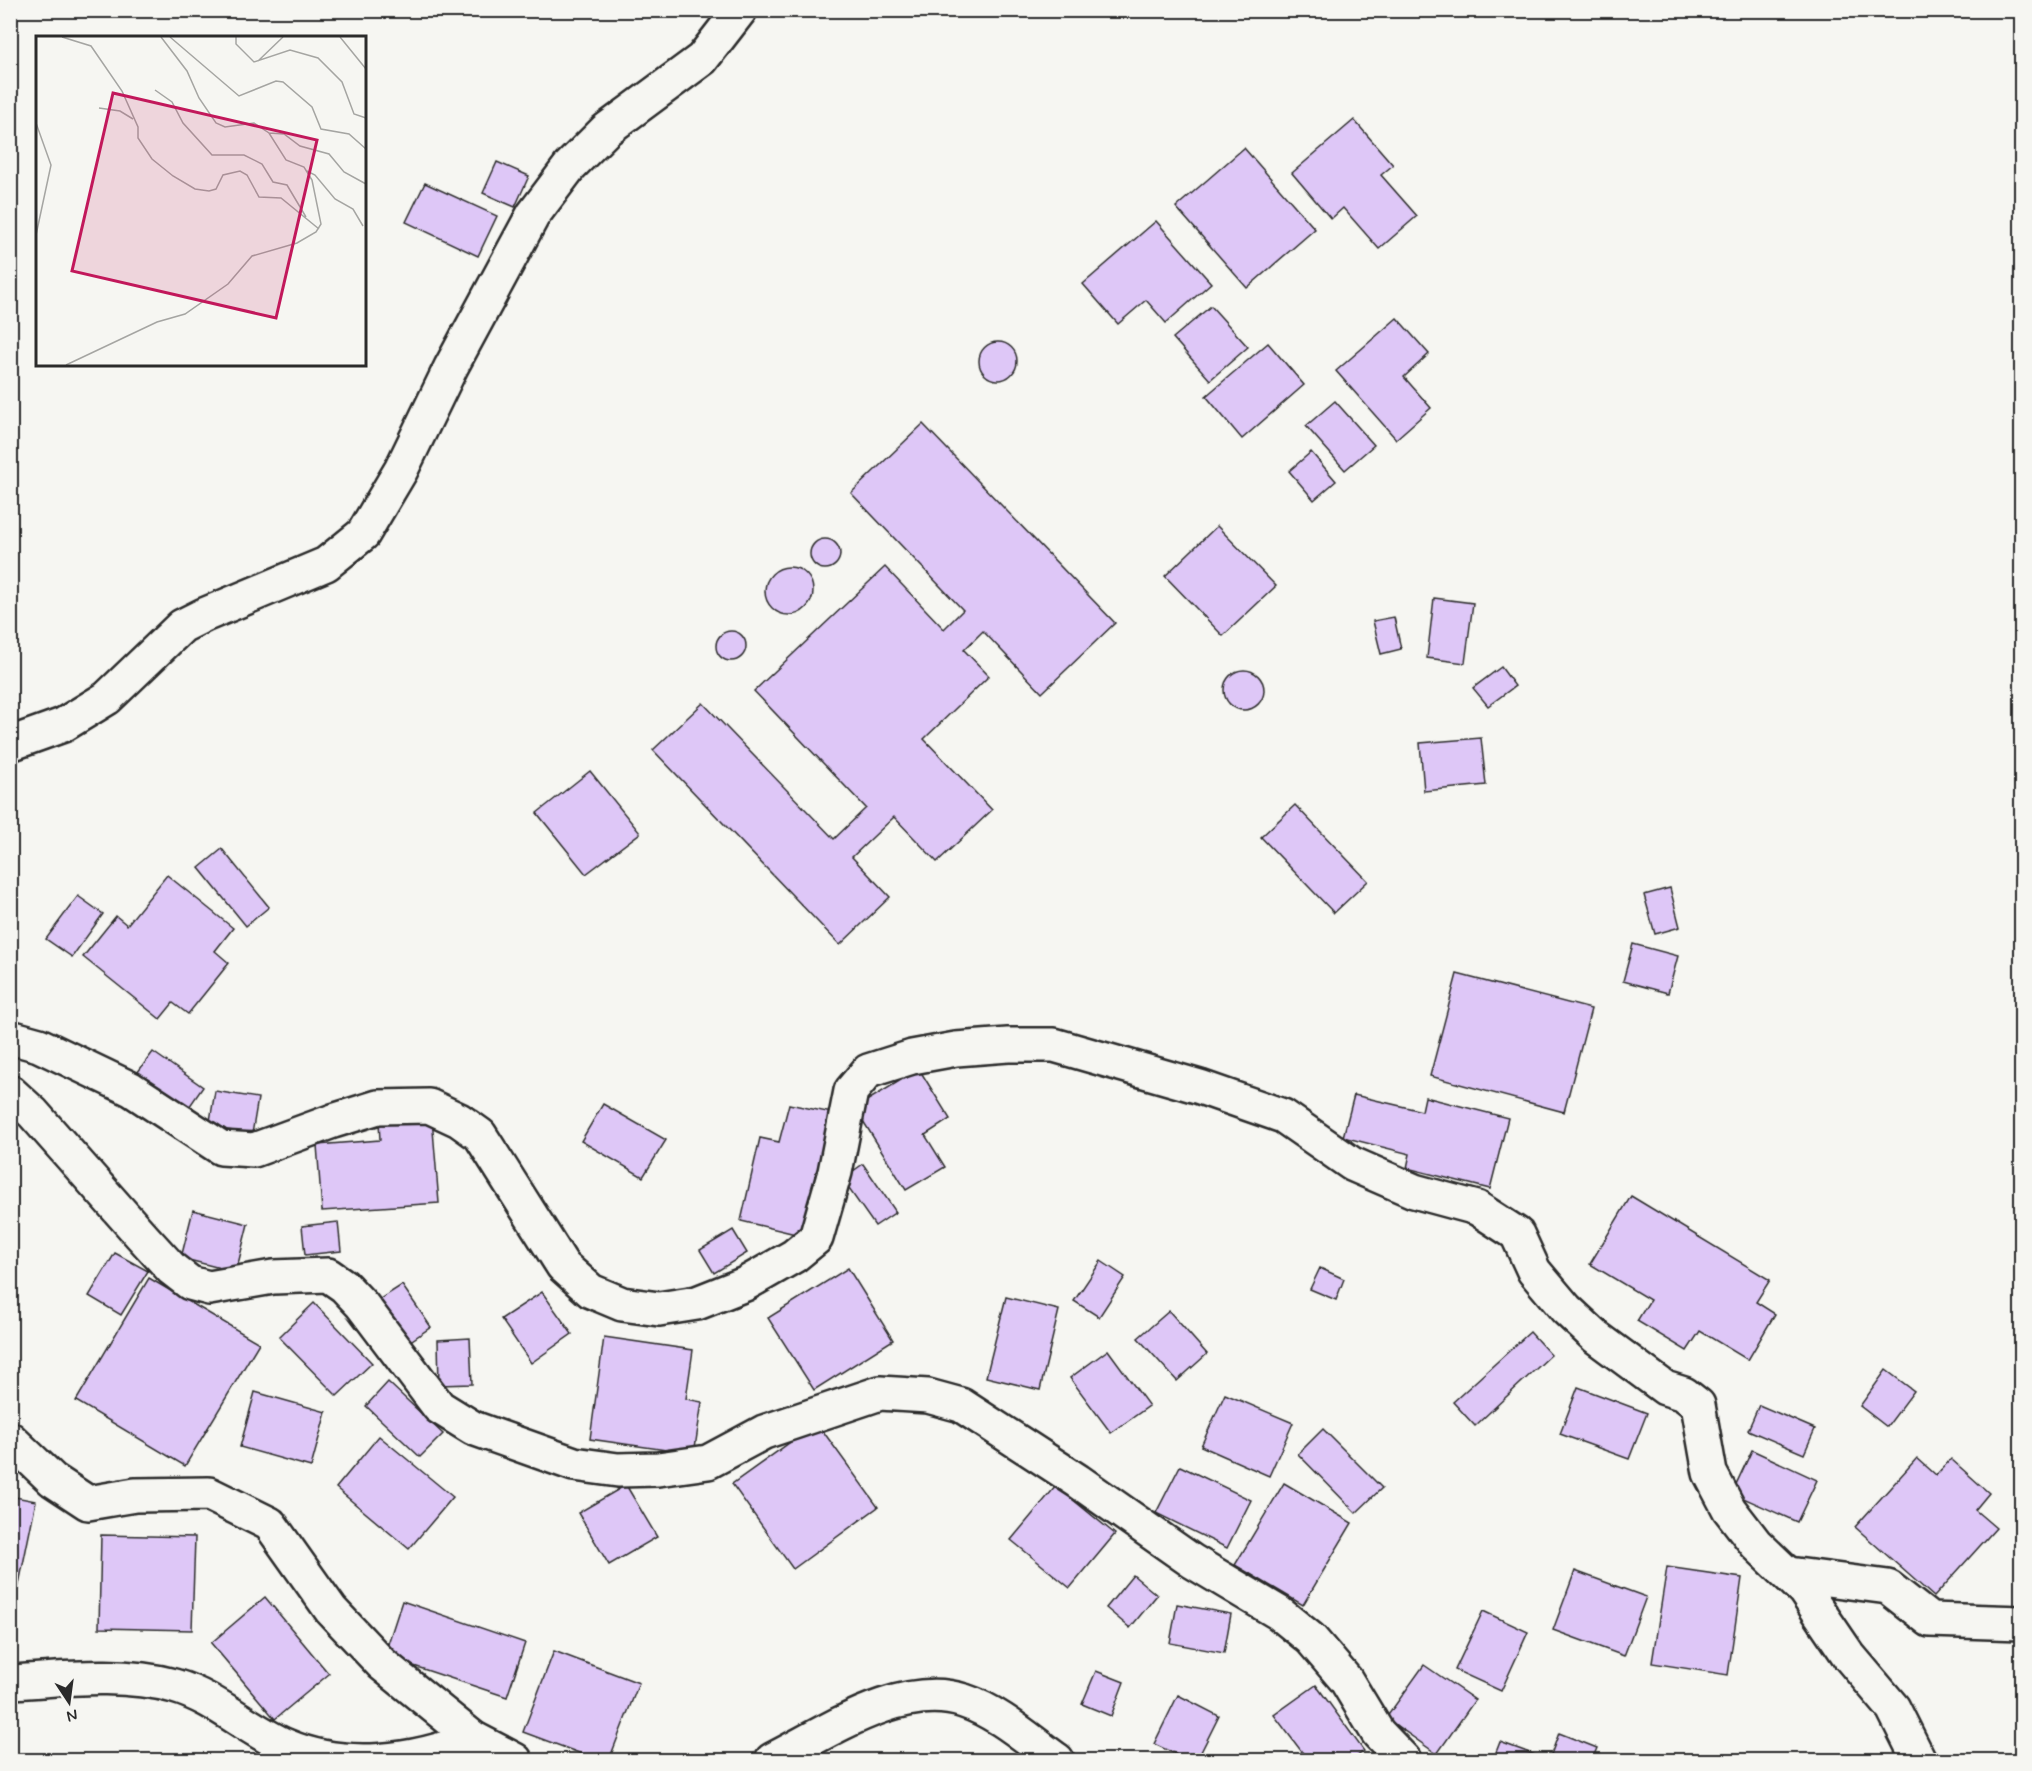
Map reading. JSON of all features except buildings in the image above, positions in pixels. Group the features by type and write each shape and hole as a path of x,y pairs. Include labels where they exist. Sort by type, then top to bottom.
{"street":[{"path":"10,744 63,725 106,698 182,626 326,564 363,534 401,470 451,368 533,215 570,166 606,130 702,59 740,10"},
{"path":"10,1037 39,1045 131,1089 221,1148 255,1150 378,1107 429,1106 459,1120 480,1136 563,1266 591,1291 622,1304 659,1309 697,1303 745,1284 794,1256 816,1238 835,1172 851,1091 868,1071 912,1057 956,1049 1008,1045 1054,1045 1200,1086 1282,1116 1352,1164 1414,1191 1477,1208 1517,1234 1533,1271 1566,1309 1596,1336 1665,1388 1684,1394 1698,1405 1710,1473 1720,1492 1756,1544 1804,1590 1849,1656 1893,1708 1919,1761"},
{"path":"10,1092 33,1113 140,1234 190,1283 209,1288 273,1276 328,1275 344,1286 362,1305 439,1407 473,1428 574,1464 618,1470 658,1469 708,1462 764,1432 880,1393 928,1396 961,1405 1059,1468 1192,1561 1287,1620 1311,1639 1346,1680 1378,1733 1404,1761"},
{"path":"17,1451 88,1503 135,1495 209,1494 270,1524 331,1610 382,1664 472,1738 515,1761"},
{"path":"1789,1574 1888,1587 1930,1620 2022,1623"},
{"path":"10,1682 90,1678 150,1681 175,1686 210,1700 286,1746 327,1758 372,1760 416,1756 446,1749 472,1738"},
{"path":"772,1761 858,1717 898,1700 930,1695 965,1701 997,1718 1057,1761"}]}
